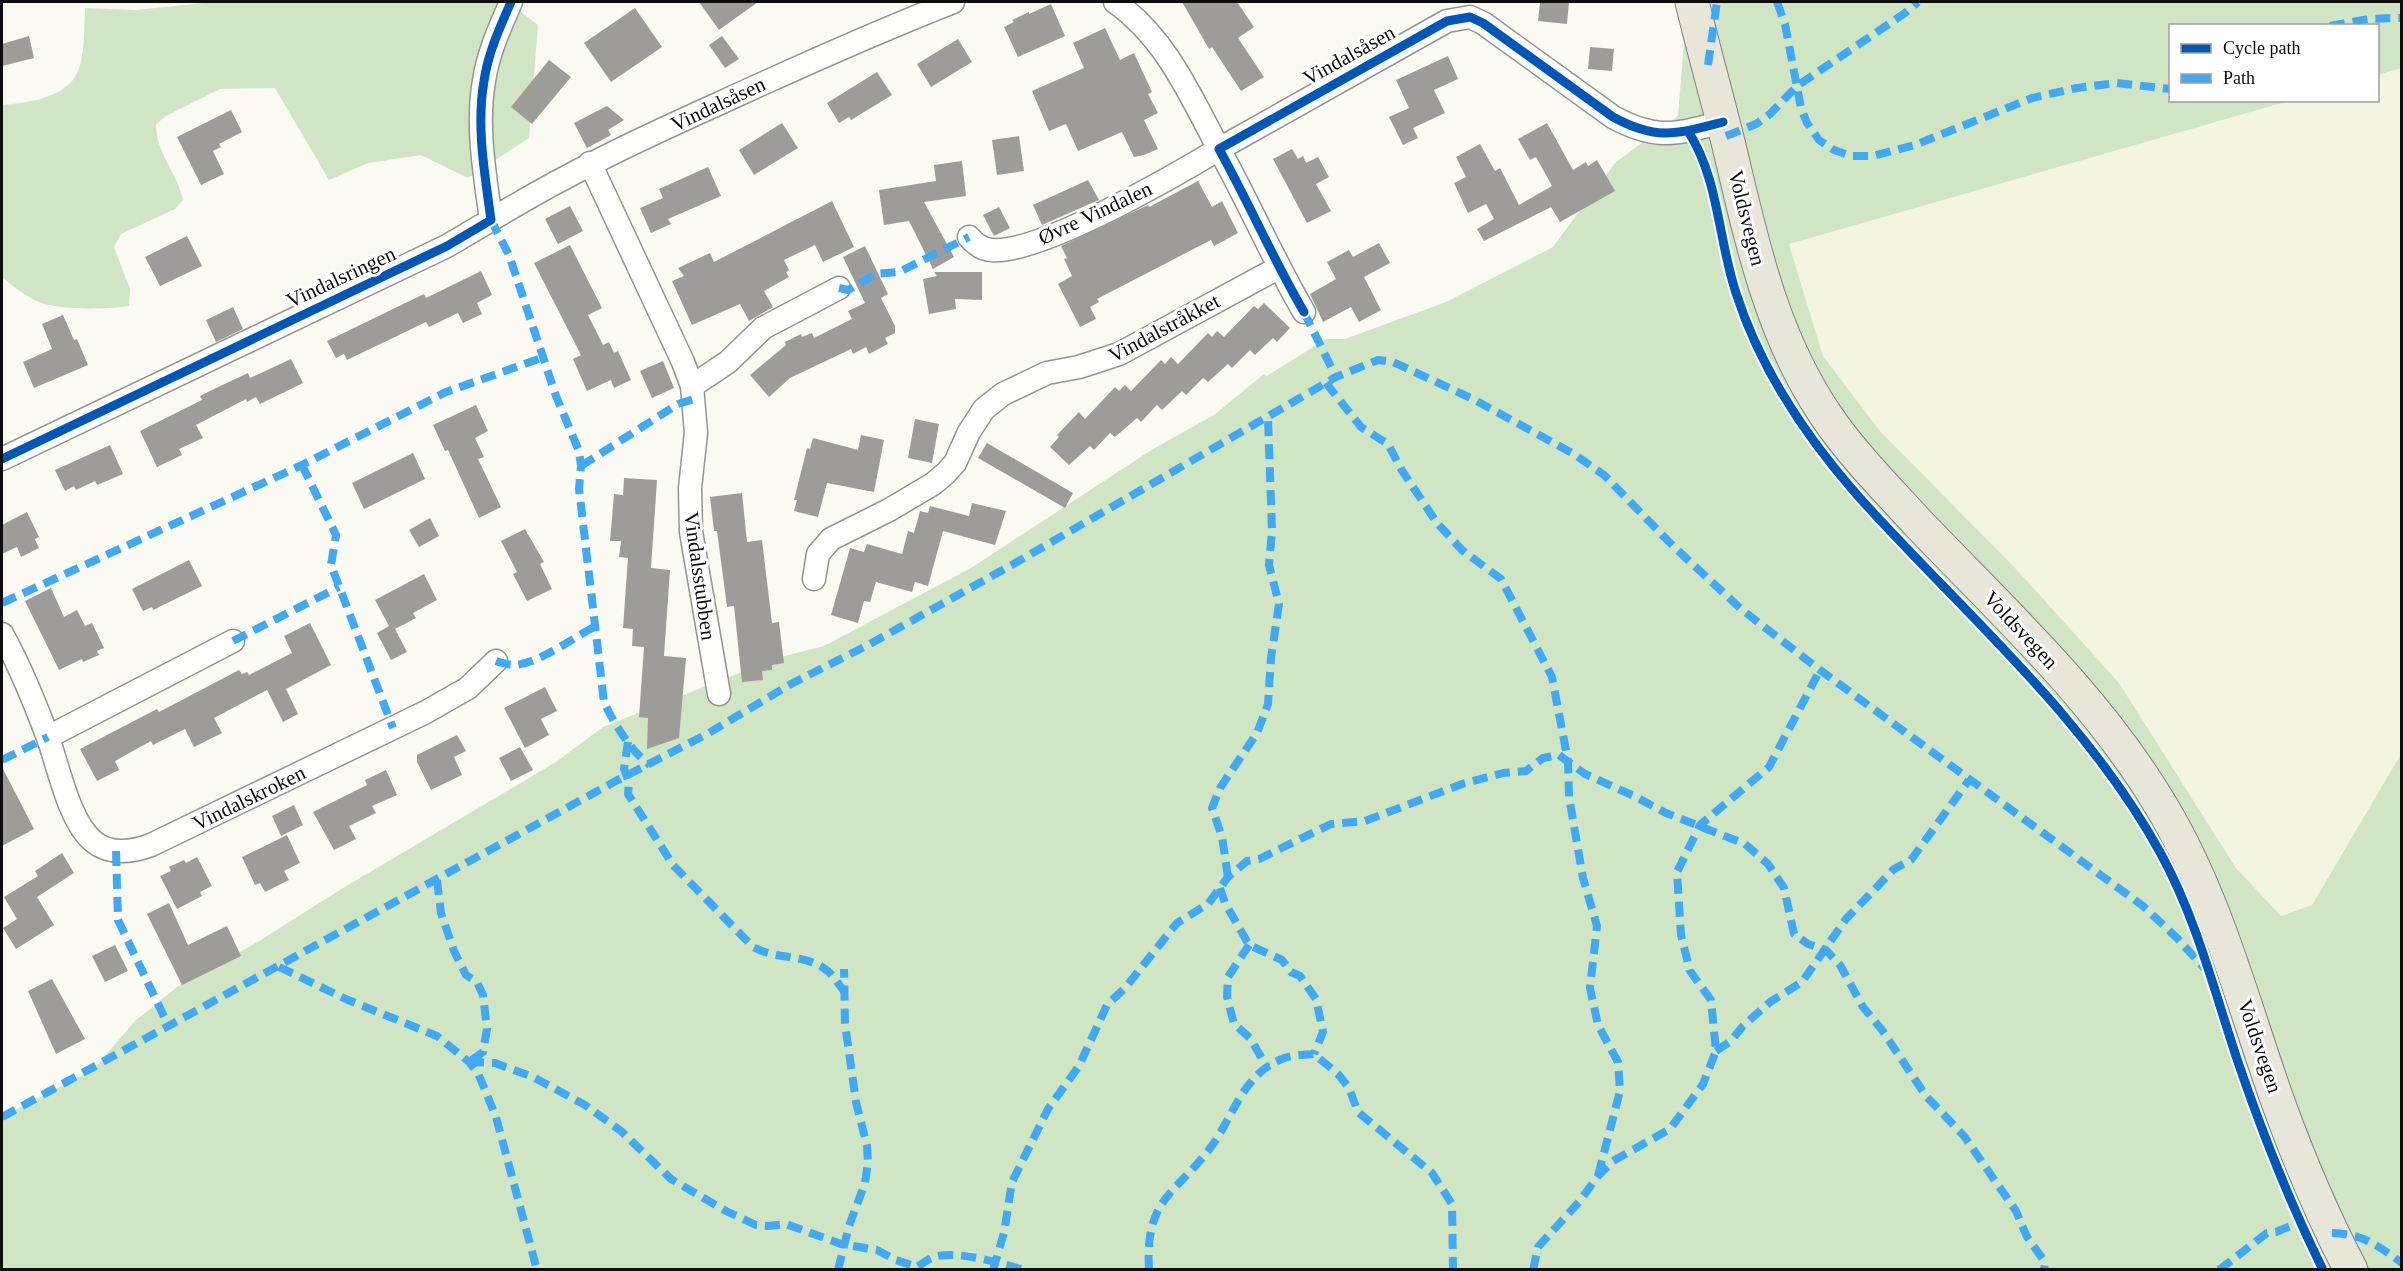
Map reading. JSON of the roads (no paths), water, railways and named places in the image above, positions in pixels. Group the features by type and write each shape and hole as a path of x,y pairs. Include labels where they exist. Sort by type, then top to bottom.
{"highway":[{"name":"Voldsvegen","path":"1692,2 1754,252 1768,296 1794,359 1827,417 1870,471 2080,695 2138,769 2178,834 2212,909 2304,1172 2351,1269"}],"street":[{"path":"491,220 482,156 481,114 484,81 491,52 511,2"},
{"name":"Vindalsåsen","path":"491,220 590,163 791,70 953,2"},
{"path":"1115,2 1149,30 1181,76 1244,195 1278,268 1304,312"},
{"name":"Vindalsåsen","path":"1219,149 1472,9 1483,23 1613,117 1632,128 1671,134 1723,122"},
{"name":"Øvre Vindalen","path":"969,237 981,248 989,250 1012,249 1038,240 1128,199 1219,149"},
{"name":"Vindalsstubben","path":"590,163 678,351 692,386 696,433 690,488 690,522 719,694"},
{"name":"Vindalsringen","path":"2,459 447,246 491,220"},
{"name":"Vindalstråkket","path":"814,579 818,554 831,539 889,510 933,484 955,463 969,432 984,409 1003,394 1047,373 1079,367 1119,354 1278,268"},
{"path":"692,386 728,362 763,328 839,288"},
{"name":"Vindalskroken","path":"2,633 48,737 67,794 87,835 94,843 104,848 126,852 138,850 426,712 468,688 496,662"},
{"path":"48,737 233,641"}]}
